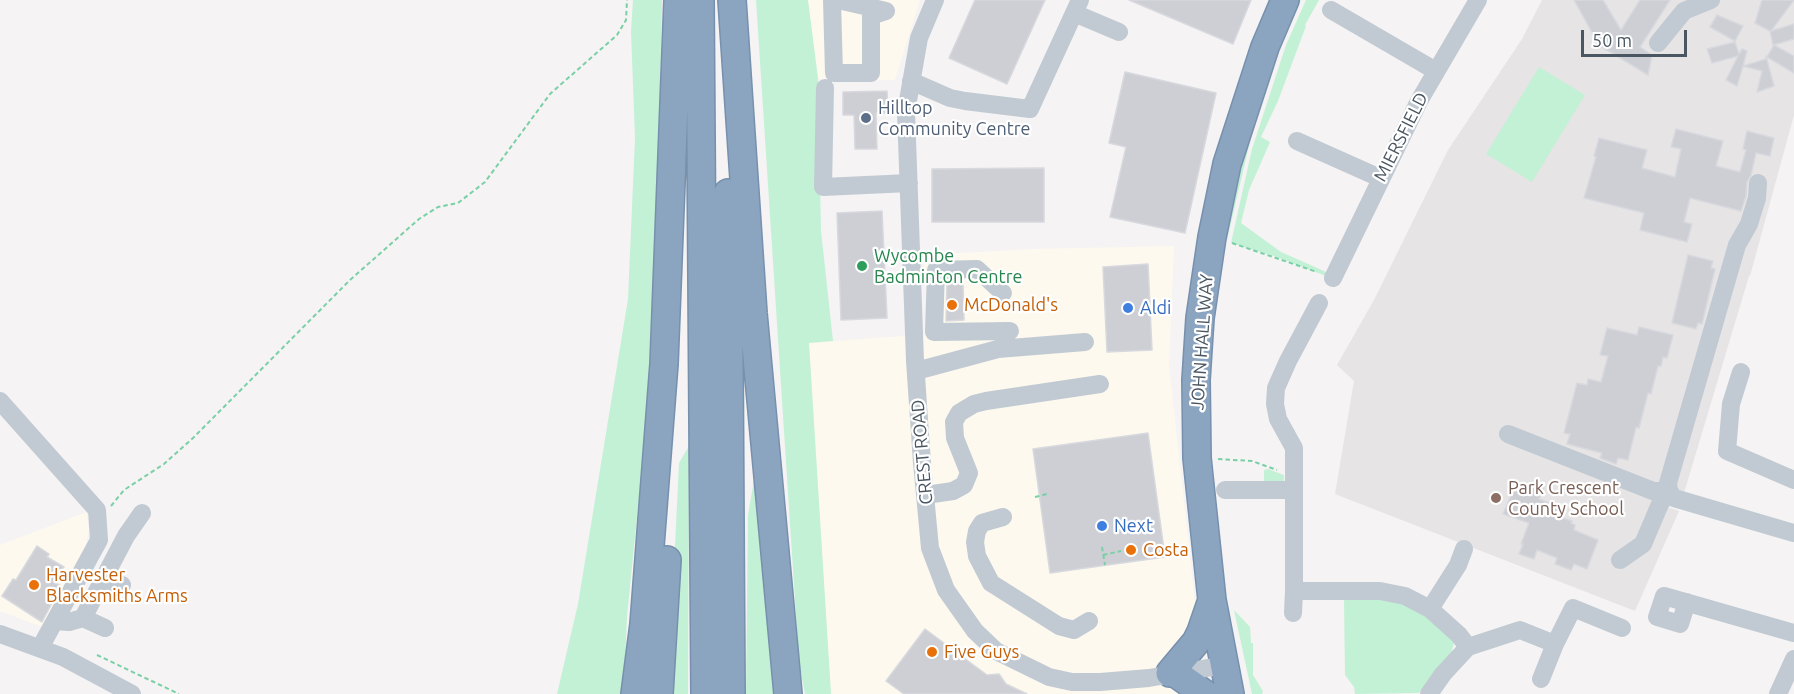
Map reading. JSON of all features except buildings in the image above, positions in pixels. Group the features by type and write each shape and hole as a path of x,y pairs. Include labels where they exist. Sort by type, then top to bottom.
{"highway":[{"path":"635,694 645,612 664,364 678,0"},
{"path":"659,694 677,363 689,0"},
{"path":"700,0 705,694"},
{"path":"727,0 731,694"},
{"path":"732,0 753,313 788,694"},
{"name":"JOHN HALL WAY","path":"1230,694 1212,600 1197,458 1196,380 1200,318 1212,237 1231,153 1264,47 1285,0"},
{"path":"1205,694 1172,673 1196,642 1212,600"}],"street":[{"path":"832,0 834,73 871,73 871,16 888,5"},
{"path":"838,0 888,5"},
{"name":"CREST ROAD","path":"935,0 919,38 906,112 916,371 930,548 946,590 975,631 996,651 1049,677 1072,682 1100,682 1138,687 1172,673 1225,665"},
{"name":"MIERSFIELD","path":"1333,278 1419,101 1478,0"},
{"path":"1658,43 1684,11 1711,0"},
{"path":"911,81 950,98 1030,109 1077,6 1119,32"},
{"path":"1331,10 1436,71"},
{"path":"825,88 823,187 909,183"},
{"path":"1297,141 1380,178"},
{"path":"1758,183 1757,198 1749,224 1737,245 1669,475 1670,491 1674,498 1794,533"},
{"path":"1003,293 977,269 936,270 934,332 1010,331"},
{"path":"1293,613 1294,448 1278,418 1275,404 1276,388 1319,303"},
{"path":"916,371 998,349 1085,342"},
{"path":"1741,372 1719,449 1794,480"},
{"path":"926,495 953,491 964,485 967,479 969,473 955,438 954,423 959,413 974,404 986,401 1100,384"},
{"path":"0,401 97,510 99,540 40,648"},
{"path":"1508,434 1653,491 1670,491"},
{"path":"1225,490 1294,483"},
{"path":"1620,560 1643,544 1660,504 1670,491"},
{"path":"83,618 126,536 142,513"},
{"path":"1003,517 982,523 977,531 975,542 977,556 991,583 1059,626 1074,630 1089,621"},
{"path":"1430,609 1458,565 1464,549"},
{"path":"103,580 122,585"},
{"path":"1294,591 1380,591 1405,596 1430,609 1468,646"},
{"path":"1687,602 1794,633"},
{"path":"1541,679 1573,608 1622,628"},
{"path":"55,621 69,622 83,618 105,628"},
{"path":"1429,694 1468,646 1520,630 1555,644"},
{"path":"0,634 63,657 132,694"},
{"path":"1778,694 1794,659"}],"path":[{"path":"98,526 124,490 164,464 194,438 350,280 419,219 438,207 458,203 485,182 550,93 617,35 626,20 627,0"},
{"path":"1212,237 1333,278"},
{"path":"1197,458 1252,461 1294,483"},
{"path":"1035,497 1047,494"},
{"path":"1102,547 1105,565"},
{"path":"1103,555 1121,551"},
{"path":"88,651 179,694"}],"shaded area":[{"path":"807,0 920,0 895,80 816,79"},
{"path":"1542,0 1794,0 1794,115 1750,276 1684,493 1656,503 1679,511 1635,611 1335,494 1354,381 1337,365 1374,300 1448,150 1522,39"},
{"path":"1174,246 1169,366 1196,610 1196,694 831,694 809,343 930,334 923,255 1033,249"},
{"path":"87,512 89,532 79,570 42,627 0,611 0,545"}],"green space":[{"path":"633,0 662,0 659,147 647,419 627,616 624,687 623,694 557,694 578,604 628,299 635,138 631,32"},
{"path":"756,0 808,0 818,78 821,231 833,341 809,343 831,694 805,694 799,662"},
{"path":"1298,0 1301,0 1280,48 1252,133 1227,240 1225,240 1236,178 1271,66"},
{"path":"1306,0 1319,0 1305,25 1278,101 1261,137 1270,142 1249,190 1241,223 1281,252 1324,271 1327,273 1326,276 1274,256 1231,243 1252,149 1286,45"},
{"path":"1539,67 1585,95 1532,182 1486,154"},
{"path":"689,446 688,694 668,694 679,463"},
{"path":"759,451 775,678 774,694 746,694 748,515"},
{"path":"1268,469 1284,475 1284,485 1264,485 1264,470"},
{"path":"1386,598 1409,603 1446,631 1454,643 1451,654 1419,693 1355,694 1354,687 1345,675 1344,599"},
{"path":"1234,610 1250,627 1251,643 1253,643 1253,675 1263,691 1262,694 1252,694"}],"place":[{"name":"Hilltop Community Centre","path":"866,118"},
{"name":"Wycombe Badminton Centre","path":"862,266"},
{"name":"McDonald's","path":"952,305"},
{"name":"Aldi","path":"1128,308"},
{"name":"Park Crescent County School","path":"1496,498"},
{"name":"Next","path":"1102,526"},
{"name":"Costa","path":"1131,550"},
{"name":"Harvester Blacksmiths Arms","path":"34,585"},
{"name":"Five Guys","path":"932,652"}]}
